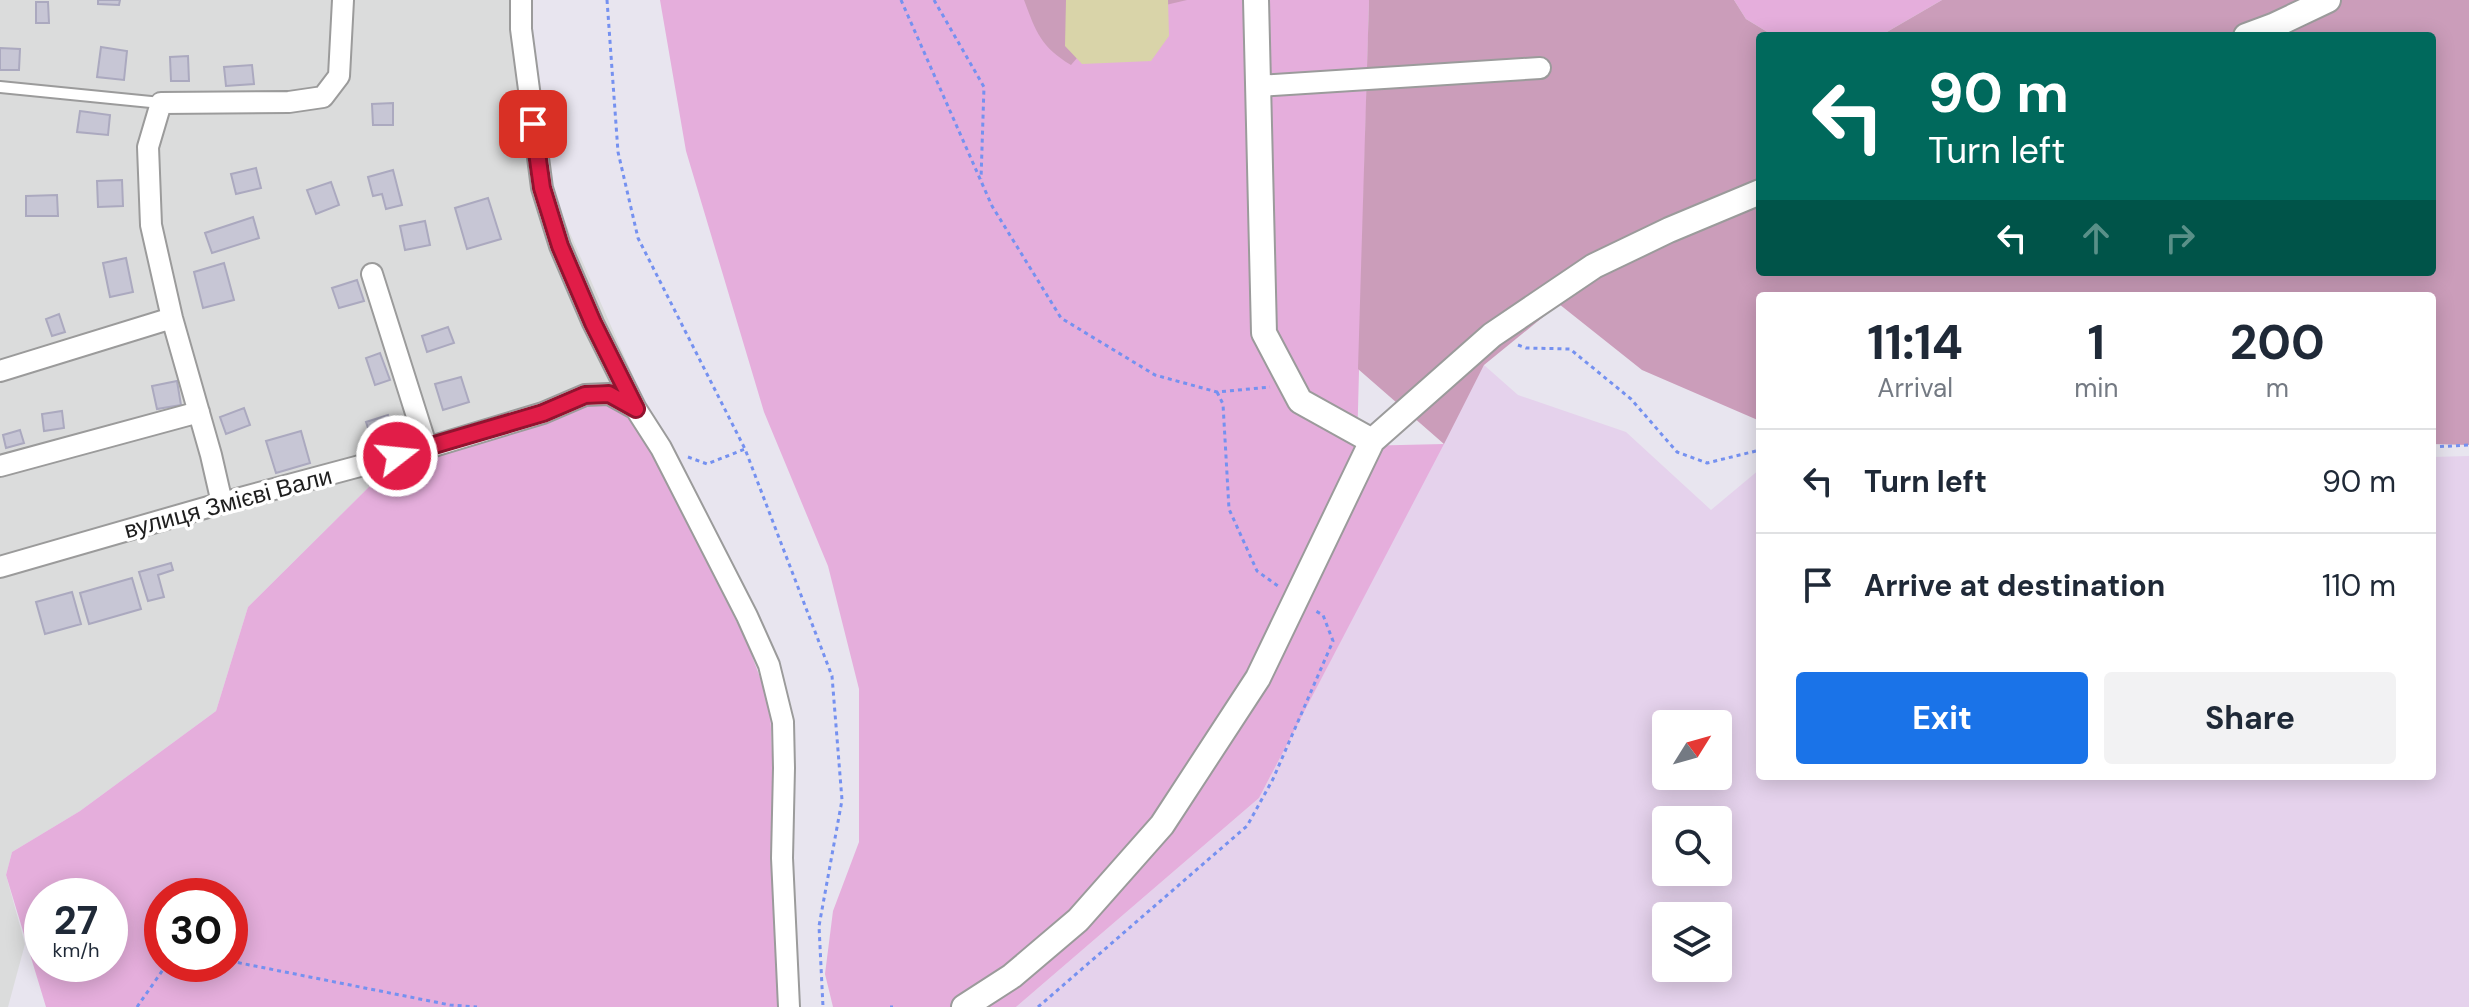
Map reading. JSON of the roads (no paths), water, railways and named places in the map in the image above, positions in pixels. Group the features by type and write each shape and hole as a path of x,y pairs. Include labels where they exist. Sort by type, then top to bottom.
{"street":[{"path":"222,503 172,318 151,225 148,147 161,103 289,102 323,97 339,76 343,0"},
{"path":"521,0 521,29 542,188 560,246 593,323 636,409 661,448 769,665 783,722 782,858 789,1007"},
{"path":"1256,0 1264,333 1300,401 1372,441"},
{"path":"2257,32 2328,0"},
{"path":"1258,86 1540,68"},
{"path":"964,1007 1012,976 1078,920 1162,825 1258,678 1372,441 1492,335 1594,266 1756,194"},
{"path":"372,274 427,448"},
{"path":"0,371 172,318"},
{"name":"вулиця Змієві Вали","path":"0,567 427,448 543,413 585,395 609,394 636,409"},
{"path":"0,466 199,412"}],"lane":[{"path":"0,87 161,103"}]}
